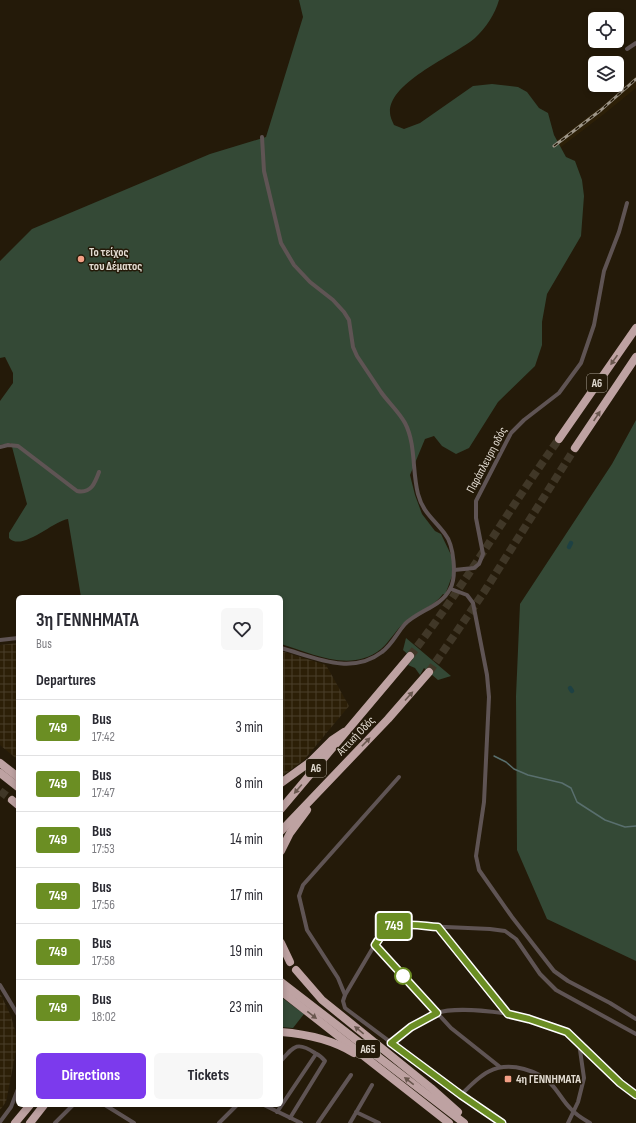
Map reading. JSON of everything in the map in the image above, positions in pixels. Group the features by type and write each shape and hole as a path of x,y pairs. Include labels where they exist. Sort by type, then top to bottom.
{"highway":[{"name":"Α6","path":"559,439 636,328"},
{"name":"Α6","path":"575,448 636,357"},
{"name":"Αττική Οδός","path":"283,808 410,656"},
{"name":"Αττική Οδός","path":"283,829 388,719 429,672"},
{"path":"283,782 310,762 332,740 351,728"},
{"path":"0,759 16,771"},
{"path":"0,763 16,775"},
{"path":"283,848 297,823 345,765"},
{"path":"0,773 16,785"},
{"path":"283,947 290,962"},
{"path":"296,970 322,1000 431,1088 469,1123"},
{"name":"Α65","path":"283,984 464,1123"},
{"name":"Α65","path":"283,993 449,1123"},
{"path":"283,1032 307,1035 337,1044 376,1069 390,1076"},
{"path":"16,1123 28,1107"},
{"path":"30,1123 42,1107"}],"street":[{"path":"627,49 636,43"},
{"path":"262,137 264,171 284,249 294,266 310,282 333,300 344,312 349,320 353,347 405,423 412,444 418,495 423,507 431,519 447,536 452,553 454,570 451,589 445,597 409,620 383,652 362,662 347,664 333,663 283,649"},
{"name":"Παράπλευρη οδός","path":"454,570 474,568 482,560 483,554 476,518 476,501 511,433 524,420 559,393 574,373 586,351 597,312 604,271 619,232 627,204"},
{"path":"0,447 13,445 23,449 48,470 78,490 86,491 90,489 99,472"},
{"path":"451,589 467,595 473,603 487,675 489,697 485,778 476,856 480,870 512,917 554,971 568,981 610,1003 636,1019"},
{"path":"0,640 16,638"},
{"path":"345,995 338,978 307,930 299,893 303,885 399,777"},
{"path":"502,1123 461,1095 348,1011 343,1001 345,995 385,931 397,925 490,929 508,933 516,939 540,974 556,990 636,1034"},
{"path":"438,927 508,1014"},
{"path":"375,945 437,1013 465,1041 500,1067"},
{"path":"0,985 16,1011"},
{"path":"391,1043 411,1027 437,1013 460,1009 508,1014 563,1030 579,1043 608,1072 636,1095"},
{"path":"568,1123 581,1094 584,1078 579,1043"},
{"path":"283,1059 293,1048 298,1046 306,1047 325,1060 325,1063 290,1118"},
{"path":"283,1103 316,1054"},
{"path":"461,1095 475,1080 500,1067 514,1067 540,1075 551,1084 574,1112 590,1123"},
{"path":"318,1123 351,1075"},
{"path":"350,1123 372,1085"},
{"path":"0,1122 11,1107 16,1094"},
{"path":"55,1123 71,1107"},
{"path":"108,1107 134,1123"},
{"path":"219,1123 235,1107"},
{"path":"268,1107 301,1123"},
{"path":"277,1112 280,1107"},
{"path":"356,1112 379,1123"}],"shaded area":[{"path":"636,76 636,88 561,147 556,148 555,142 618,92 624,92 624,87"},
{"path":"16,643 16,758 0,745 0,645"},
{"path":"283,652 326,665 349,706 304,760 283,776"},
{"path":"0,993 11,1016 16,1034 16,1051 6,1102 0,1110"}],"green space":[{"path":"299,0 499,0 490,20 475,38 410,80 399,91 392,102 390,113 394,125 404,129 420,123 473,86 492,84 518,87 527,92 539,108 548,113 554,135 566,157 575,161 582,180 584,196 581,236 547,294 542,322 542,345 535,366 498,402 469,448 456,454 442,446 434,436 425,439 410,475 422,514 435,531 441,534 453,559 452,576 445,595 443,594 435,602 408,619 381,649 369,656 357,660 345,661 319,656 283,645 283,595 81,595 68,519 29,539 15,541 9,538 9,533 27,504 11,443 0,445 0,401 13,383 13,373 5,357 0,358 0,261 32,229 210,154 266,137 303,17"},
{"path":"636,420 636,961 547,919 517,850 516,696 520,604 612,464"},
{"path":"406,638 451,676 438,680 424,668 420,675 415,668 408,665 413,659 403,650"},
{"path":"283,998 304,1014 293,1028 283,1027"}],"waterway":[{"path":"569,547 571,543"},
{"path":"494,756 506,762 514,769 528,775 562,783 571,788 577,802 605,820 625,827 636,826"}],"tunnel":[{"path":"410,656 449,603 559,439"},
{"path":"429,672 484,592 575,448"},
{"path":"0,791 12,800"}],"railway":[{"path":"554,146 601,110 636,79"}],"bus line":[{"name":"749","path":"502,1123 461,1095 391,1043 411,1027 425,1018 437,1013 375,945 381,934 389,928 397,925 438,927 508,1014 529,1019 567,1032 620,1083 631,1093 636,1095"}],"place":[{"name":"Το τείχος του Δέματος","path":"81,259"},
{"name":"4η ΓΕΝΝΗΜΑΤΑ","path":"508,1079"}]}
